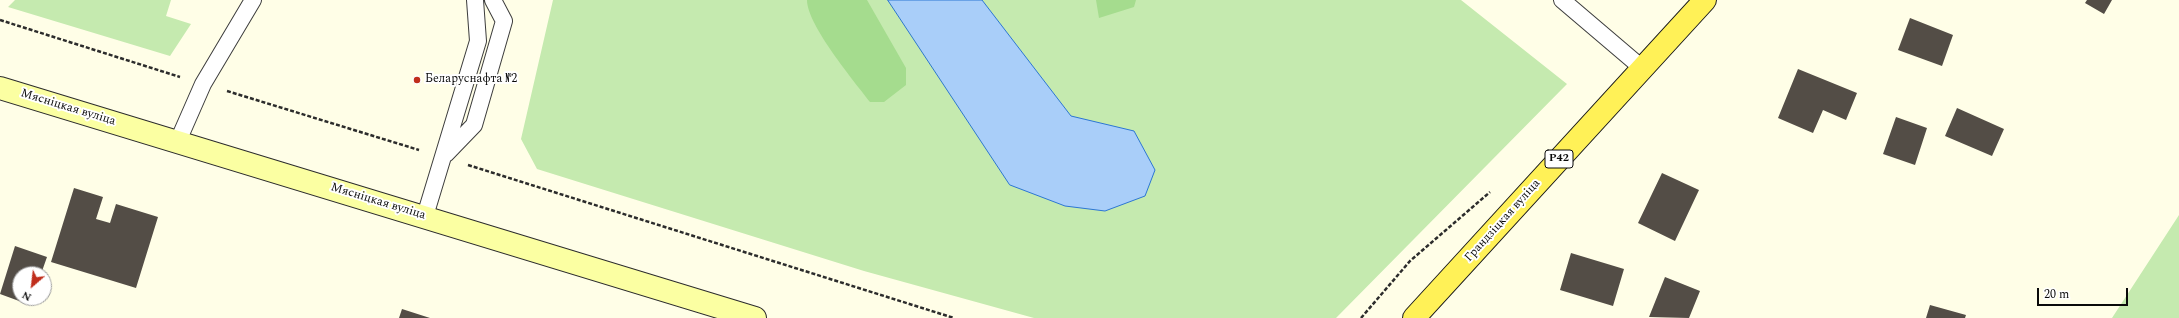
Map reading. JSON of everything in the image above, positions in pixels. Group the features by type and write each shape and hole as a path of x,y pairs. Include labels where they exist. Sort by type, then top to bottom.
{"main road":[{"name":"Грандзіцкая вуліца","path":"1414,318 1705,0"},
{"name":"Мясніцкая вуліца","path":"0,88 425,216 755,318"}],"lane":[{"path":"178,141 203,84 253,0"},
{"path":"425,216 478,40 476,0"},
{"path":"443,157 474,125 504,21 493,0"},
{"path":"1562,0 1642,68"}],"path":[{"path":"0,20 443,157 954,318"},
{"path":"1361,318 1410,262 1491,191"}],"green space":[{"path":"15,0 171,0 166,16 191,24 170,56 8,7"},
{"path":"553,0 1461,0 1567,84 1336,318 1034,318 864,271 537,169 521,139"},
{"path":"807,0 867,0 906,68 906,85 884,102 870,102 823,38 809,11"},
{"path":"1096,0 1136,0 1134,7 1099,18"},
{"path":"2179,215 2179,318 2112,318"}],"water":[{"path":"888,0 982,0 1071,116 1134,131 1155,170 1145,196 1105,211 1065,206 1010,185"}],"building":[{"path":"2087,0 2112,0 2104,14 2085,3"},
{"path":"1910,18 1953,35 1942,66 1898,50"},
{"path":"1798,69 1857,93 1846,120 1823,110 1813,133 1778,118"},
{"path":"1957,108 2004,129 1992,156 1945,136"},
{"path":"1896,117 1927,128 1915,165 1883,154"},
{"path":"1662,173 1699,190 1675,241 1638,223"},
{"path":"74,188 103,197 96,219 110,223 116,204 158,217 136,288 51,262"},
{"path":"15,246 47,257 44,266 12,266 12,298 0,294"},
{"path":"1571,253 1624,269 1613,306 1560,290"},
{"path":"1665,277 1700,291 1689,318 1649,317"},
{"path":"1930,305 1966,315 1965,318 1926,318"},
{"path":"402,309 430,318 399,318"}],"place":[{"name":"Беларуснафта №2","path":"417,80"}]}
